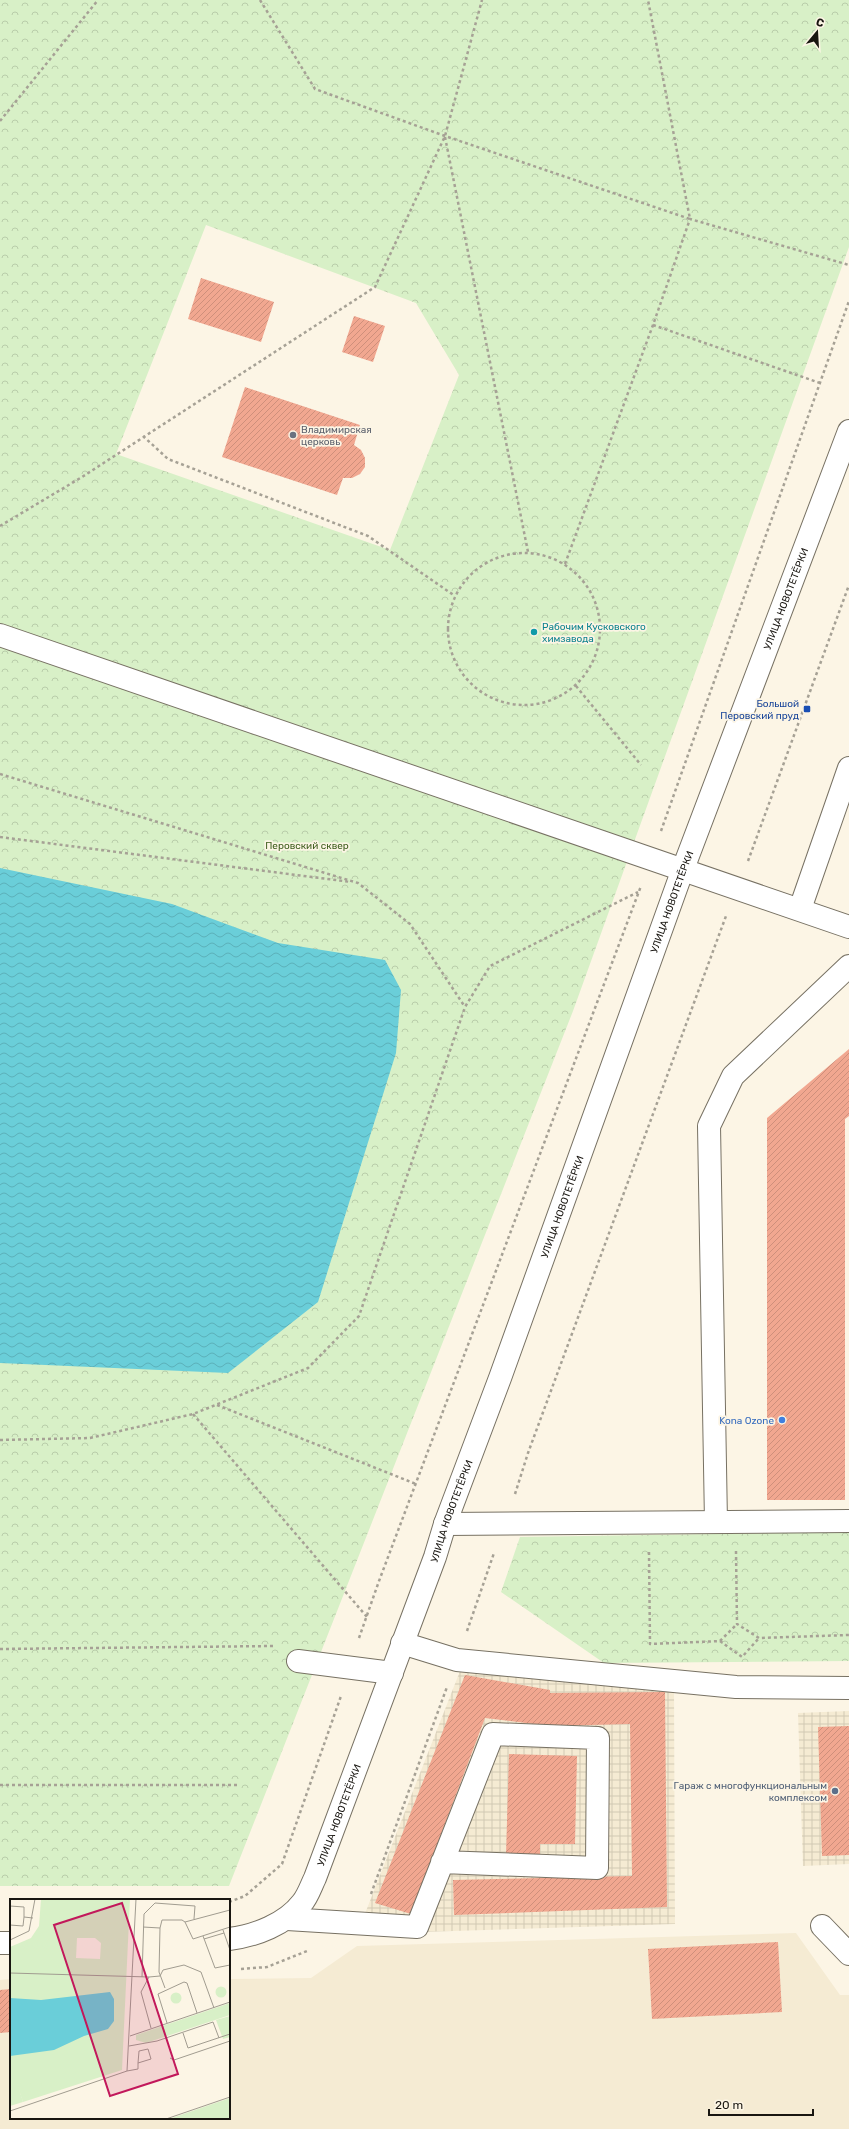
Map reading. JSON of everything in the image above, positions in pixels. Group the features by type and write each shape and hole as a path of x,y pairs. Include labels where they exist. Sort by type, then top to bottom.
{"street":[{"name":"УЛИЦА НОВОТЕТЁРКИ","path":"230,1939 265,1929 287,1919 303,1902 315,1878 435,1557 444,1524 502,1371 683,869 849,431"},
{"path":"0,635 849,927"},
{"path":"800,909 849,768"},
{"path":"725,1522 709,1126 733,1076 849,966"},
{"path":"444,1524 849,1522"},
{"path":"402,1643 457,1660 736,1687 849,1688"},
{"path":"298,1661 392,1673"},
{"path":"287,1919 417,1927 442,1862 493,1734 598,1738 597,1868 442,1862"},
{"path":"822,1926 849,1954"}],"path":[{"path":"0,121 98,0"},
{"path":"260,0 315,89 445,136 690,219 849,266"},
{"path":"0,526 82,477 143,436 376,287 445,136 482,0"},
{"path":"565,564 653,325 690,219 648,0"},
{"path":"445,136 528,552"},
{"path":"230,1902 245,1896 282,1864 351,1668 367,1617 639,892 849,300"},
{"path":"653,325 820,383"},
{"path":"143,436 168,459 368,536 455,596"},
{"path":"528,552 547,555 565,564 581,577 592,594 599,612 601,632 598,652 589,670 576,686 559,697 541,704 521,705 501,702 482,694 467,681 456,664 449,645 447,625 451,605 459,587 472,572 489,561 507,554 528,552"},
{"path":"356,1924 367,1905 457,1660 505,1524 528,1453 723,923 738,889 849,585"},
{"path":"576,686 641,765"},
{"path":"0,774 358,883 410,924 464,1007"},
{"path":"0,836 358,883"},
{"path":"0,1440 90,1438 193,1414 308,1368 359,1316 464,1007 490,966 639,892"},
{"path":"217,1405 416,1484"},
{"path":"193,1414 367,1617"},
{"path":"725,1522 737,1624"},
{"path":"648,1523 650,1644 720,1641 742,1657 759,1638"},
{"path":"737,1624 759,1638 849,1635"},
{"path":"720,1641 737,1624"},
{"path":"0,1649 278,1646"},
{"path":"0,1785 237,1785"},
{"path":"237,1970 267,1966 309,1950"}],"shaded area":[{"path":"460,1671 674,1688 675,1924 357,1934"},
{"name":"Гараж с многофункциональным комплексом","path":"849,1711 849,1864 803,1866 798,1713"},
{"path":"796,1933 840,1995 849,1995 849,2129 0,2129 0,1980 10,1979 10,2119 230,2119 230,1979 311,1978 357,1946"}],"green space":[{"name":"Перовский сквер","path":"0,0 849,0 849,247 573,1011 229,1886 0,1886","holes":["206,225 416,303 459,375 390,550 116,454"]},
{"path":"849,1532 849,1661 604,1663 501,1592 520,1537"}],"water":[{"path":"0,868 172,904 278,943 385,960 401,990 396,1053 318,1302 228,1373 0,1363"}],"building":[{"path":"201,278 274,302 261,342 188,319"},
{"path":"354,316 385,326 373,362 342,352"},
{"name":"Владимирская церковь","path":"245,387 360,425 354,445 361,450 365,458 365,467 360,474 352,478 343,478 337,495 222,457"},
{"path":"849,1049 849,1116 845,1119 845,1500 767,1500 767,1118"},
{"path":"465,1675 550,1690 550,1693 665,1692 667,1907 454,1915 453,1880 632,1876 630,1724 550,1726 485,1718 411,1914 375,1903"},
{"name":"Гараж с многофункциональным комплексом","path":"849,1726 849,1855 822,1856 818,1727"},
{"path":"509,1754 577,1756 575,1844 540,1844 540,1858 506,1855"},
{"path":"778,1942 782,2012 652,2019 648,1949"},
{"path":"10,1989 10,2032 0,2033 0,1990"}],"place":[{"name":"Владимирская церковь","path":"293,435"},
{"name":"Рабочим Кусковского химзавода","path":"534,632"},
{"name":"Большой Перовский пруд","path":"807,709"},
{"name":"Kona Ozone","path":"782,1420"},
{"name":"Гараж с многофункциональным комплексом","path":"835,1791"}]}
